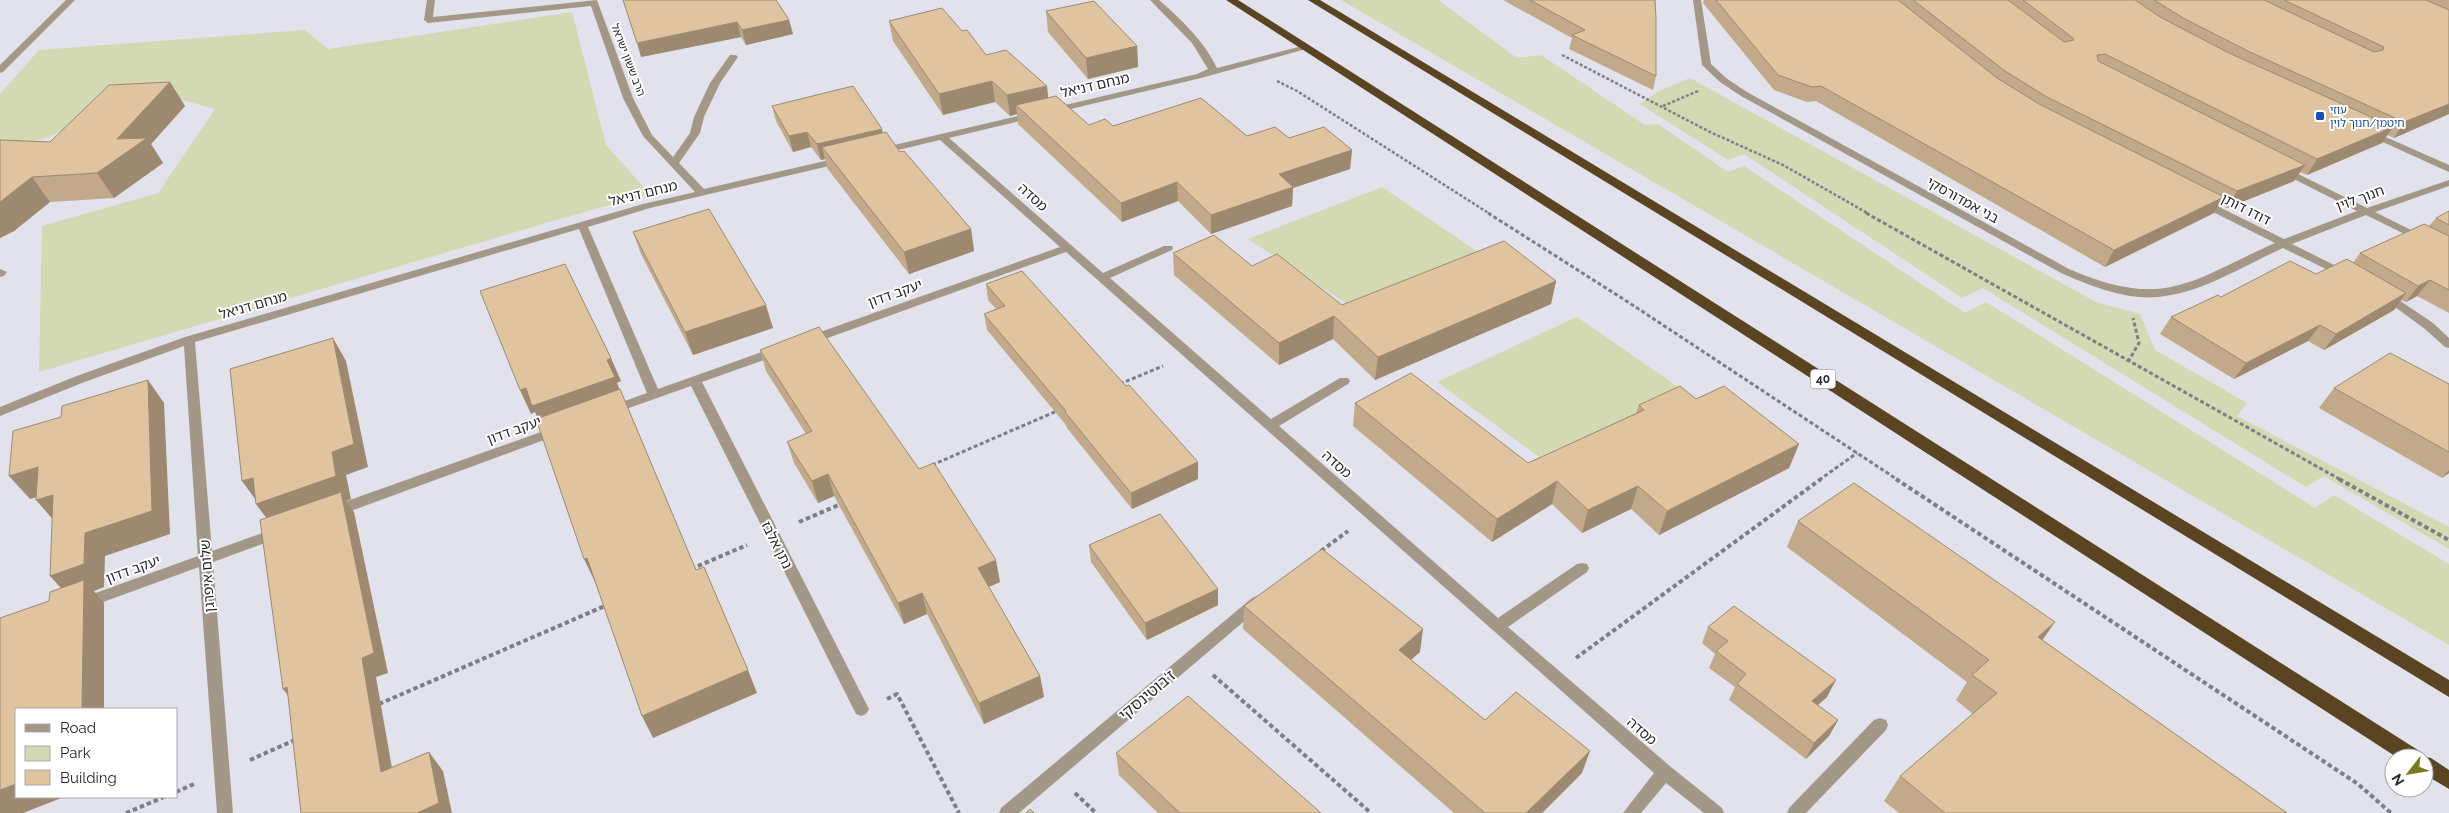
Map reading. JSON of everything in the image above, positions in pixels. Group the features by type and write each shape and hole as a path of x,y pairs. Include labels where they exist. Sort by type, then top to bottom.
{"highway":[{"name":"40","path":"1231,0 2398,748"},
{"path":"1313,0 2449,689"},
{"path":"2434,770 2449,780"}],"street":[{"path":"0,70 71,0"},
{"path":"431,0 428,20 594,1"},
{"path":"1154,0 1175,19 1208,57 1213,70 1198,76"},
{"name":"בני אמדורסקי","path":"1697,0 1708,66 1723,80 1744,94 2065,271 2100,287 2127,292 2157,294 2181,290 2282,244"},
{"name":"הרב ששון ישראל","path":"594,1 628,98 648,136 703,194"},
{"name":"מנחם דניאל","path":"874,152 1198,76 1306,48"},
{"path":"674,163 695,133 699,117 715,83 733,56"},
{"path":"2362,129 2449,170"},
{"name":"מסדה","path":"941,136 1553,675 1665,772 1716,813"},
{"name":"מנחם דניאל","path":"0,412 78,380 189,340 647,206 855,157"},
{"path":"2269,162 2449,253"},
{"name":"חנוך לוין","path":"2282,244 2449,183"},
{"name":"דודו דותן","path":"2194,198 2282,244 2354,278"},
{"path":"582,225 654,395"},
{"name":"יעקב דדון","path":"598,415 1066,248"},
{"path":"1101,278 1168,248"},
{"path":"2371,287 2429,326 2449,344"},
{"name":"שלום איפרגן","path":"189,340 224,813"},
{"name":"נתן אלבז","path":"695,380 861,709"},
{"path":"1269,426 1344,382"},
{"name":"יעקב דדון","path":"327,514 570,426"},
{"name":"יעקב דדון","path":"75,606 290,528"},
{"path":"1498,626 1582,568"},
{"name":"ז'בוטינסקי","path":"1006,813 1272,589"},
{"path":"1795,813 1880,725"},
{"path":"1631,813 1665,772"}],"path":[{"path":"1562,55 1662,107 1782,165 2128,362 2449,540"},
{"path":"1242,65 1297,90 1628,302 2350,779 2391,813"},
{"path":"1662,107 1723,80"},
{"path":"2127,292 2139,343 2128,362"},
{"path":"1116,386 1188,355"},
{"path":"926,468 1062,409"},
{"path":"1553,675 1857,453"},
{"path":"689,570 844,503"},
{"path":"1317,554 1370,514"},
{"path":"377,705 616,602"},
{"path":"1192,657 1371,813"},
{"path":"861,709 897,694 959,813"},
{"path":"178,791 304,736"},
{"path":"126,813 162,798"}],"green space":[{"path":"1341,0 1438,0 1517,58 1541,55 1645,125 1658,124 1728,172 1744,166 1965,313 1986,302 2315,508 2334,495 2449,564 2449,645"},
{"path":"572,12 606,145 650,194 39,372 42,226 158,193 215,109 154,92 43,139 0,149 0,94 39,50 305,30 328,49"},
{"path":"1690,78 2096,302 2140,314 2155,350 2247,403 2237,416 2449,527 2449,549 2324,476 2306,487 1983,288 1962,298 1744,154 1728,160 1640,104 1657,92"},
{"path":"1382,187 1487,258 1355,309 1248,239"},
{"path":"1577,317 1684,391 1539,457 1437,382"}],"building":[{"path":"623,0 776,0 789,20 742,30 737,22 637,43"},
{"path":"1530,0 1655,0 1656,76 1572,35 1585,30"},
{"path":"1716,0 1898,0 1997,78 2039,104 2224,197 2114,250 1821,86 1812,87 1778,75"},
{"path":"1913,0 2008,0 2064,42 2074,40 2023,0 2135,0 2160,17 2229,53 2393,127 2317,159 2105,54 2097,55 2098,61 2305,165 2237,191 2047,97 2005,71"},
{"path":"2154,0 2264,0 2374,52 2383,50 2384,47 2284,0 2426,0 2449,10 2449,104 2404,122 2252,53 2185,19"},
{"path":"1094,1 1137,46 1086,58 1046,11"},
{"path":"942,8 962,31 967,30 986,55 1006,50 1047,86 1007,95 992,81 939,94 889,21"},
{"path":"170,82 117,139 147,138 97,173 32,177 0,202 0,140 50,142 109,85"},
{"path":"853,86 882,129 817,144 807,132 789,136 772,106"},
{"path":"1056,96 1089,125 1105,119 1113,126 1201,98 1247,136 1275,127 1289,138 1324,127 1352,150 1279,174 1293,187 1211,215 1177,182 1121,203 1016,105"},
{"path":"886,132 900,152 904,151 971,229 904,252 822,147"},
{"path":"709,209 766,305 685,332 633,232"},
{"path":"2449,211 2449,225 2436,218"},
{"path":"2424,224 2449,236 2449,290 2430,280 2418,286 2360,253"},
{"path":"1214,235 1252,266 1277,254 1342,305 1504,241 1556,281 1378,357 1334,316 1279,343 1173,253"},
{"path":"2347,259 2406,293 2336,334 2320,325 2246,363 2171,317 2218,295 2221,297 2290,261 2316,274"},
{"path":"565,264 611,358 607,360 615,377 532,406 526,388 520,390 480,291"},
{"path":"1022,271 1198,462 1131,493 1066,411 984,314 1005,306 986,284"},
{"path":"819,327 919,469 934,463 996,560 978,568 1040,676 979,703 922,593 898,603 828,474 812,481 787,442 812,431 760,350"},
{"path":"333,338 354,444 332,452 336,476 256,504 253,478 242,481 230,369"},
{"path":"2390,353 2449,384 2449,452 2334,388"},
{"path":"1411,373 1528,463 1644,410 1639,405 1680,386 1696,399 1724,386 1799,444 1667,511 1638,486 1588,510 1557,481 1497,519 1355,403"},
{"path":"148,380 152,511 85,533 84,564 50,576 53,495 36,500 38,467 9,476 13,431 61,417 62,406"},
{"path":"620,389 696,570 704,567 748,670 642,716 587,558 584,559 536,419"},
{"path":"1854,483 2055,622 2038,637 2287,813 1945,813 1900,776 1997,693 1972,675 1989,660 1798,521"},
{"path":"341,492 374,653 362,658 381,772 429,752 439,803 417,813 301,813 287,687 283,689 260,520"},
{"path":"1160,514 1218,589 1145,623 1089,545"},
{"path":"1322,549 1423,629 1399,650 1485,720 1516,692 1590,751 1526,813 1485,813 1244,606"},
{"path":"84,580 82,708 15,708 15,784 0,790 0,618 49,601 50,592"},
{"path":"1734,606 1836,680 1812,701 1838,720 1814,743 1737,684 1746,674 1716,651 1728,641 1708,627"},
{"path":"1188,696 1321,813 1180,813 1116,753"},
{"path":"1030,809 1034,813 1026,813"}],"place":[{"name":"עוזי חיטמן/חנוך לוין","path":"2320,116"}]}
